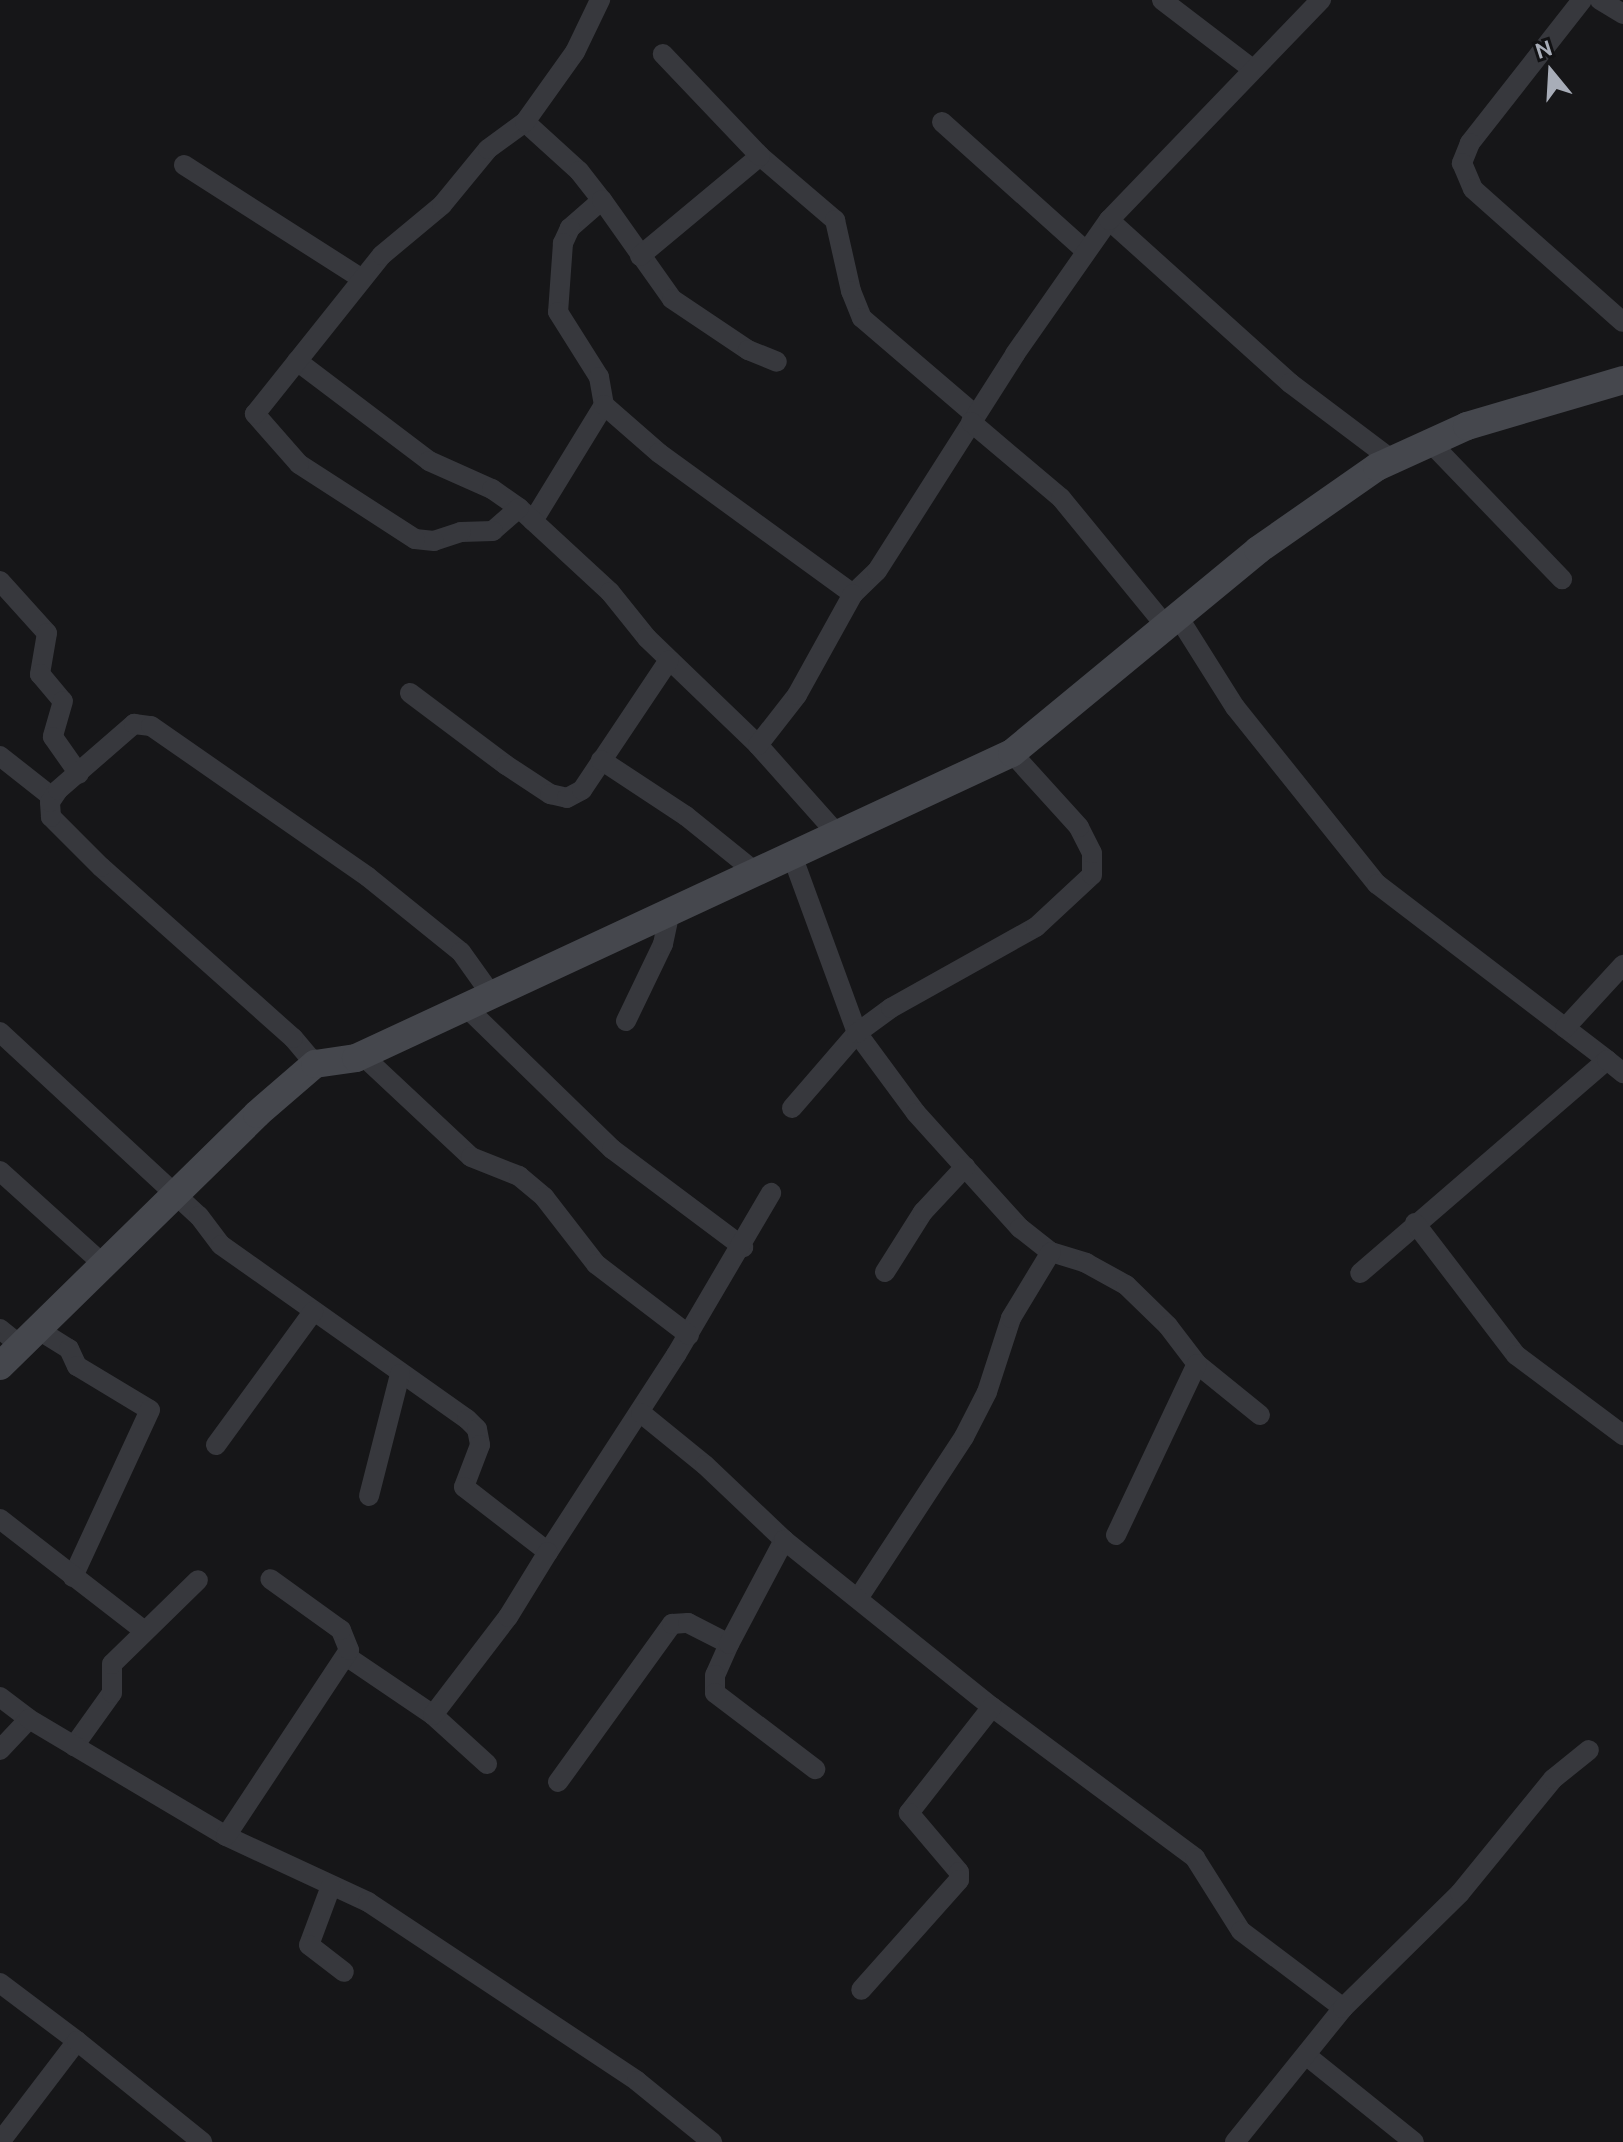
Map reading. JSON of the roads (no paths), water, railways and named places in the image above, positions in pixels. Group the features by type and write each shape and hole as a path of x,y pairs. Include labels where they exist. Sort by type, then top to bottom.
{"street":[{"path":"600,0 575,52 525,122 488,149 442,205 361,278 255,414 312,473 424,541 461,532 493,531 526,514 604,405"},
{"path":"1162,0 1251,68"},
{"path":"1582,0 1470,143 1462,163 1473,189 1623,322"},
{"path":"1600,0 1623,14"},
{"path":"758,745 797,695 853,594 877,571 973,418 1109,220 1312,3"},
{"path":"663,54 760,156 835,220 851,291 862,318 1061,498 1171,620 1243,718 1377,884 1615,1067 1415,1223 1360,1273"},
{"path":"525,122 587,178 640,256 689,312 777,362"},
{"path":"942,122 1086,251"},
{"path":"640,256 760,156"},
{"path":"184,165 361,278"},
{"path":"602,200 570,228 563,243 558,312 599,377 604,405 659,453 853,594"},
{"path":"1109,220 1290,383 1392,460"},
{"path":"297,361 429,461 492,489 526,514 610,592 669,660 758,745 839,836"},
{"path":"0,1366 19,1334 103,1264 315,1064 362,1055 669,916 1012,753 1301,516 1392,460 1429,441 1623,380"},
{"path":"1429,441 1562,579"},
{"path":"0,581 47,633 40,674 63,701 53,737 79,774"},
{"path":"410,693 550,794 578,796 669,660"},
{"path":"315,1064 293,1038 51,817 52,797 134,724 151,726 368,877 461,952 478,1000 612,1149 743,1247"},
{"path":"792,1108 857,1033 891,1008 1036,927 1092,875 1092,853 1079,827 1012,753"},
{"path":"0,756 52,797"},
{"path":"601,760 686,816 758,874"},
{"path":"793,858 857,1033 916,1113 1020,1228 1051,1252 1086,1263 1126,1285 1168,1326 1197,1364 1260,1415"},
{"path":"626,1021 663,944 669,916"},
{"path":"1565,1028 1623,965"},
{"path":"0,1032 175,1194 221,1245 477,1429 480,1445 464,1487 548,1552"},
{"path":"362,1055 471,1157 519,1176 544,1197 596,1264 689,1335"},
{"path":"885,1272 923,1212 965,1167"},
{"path":"0,1171 103,1264"},
{"path":"433,1715 508,1617 641,1413 743,1247 771,1193"},
{"path":"1415,1223 1516,1355 1623,1435"},
{"path":"859,1597 964,1437 987,1392 1011,1318 1051,1252"},
{"path":"216,1445 313,1312"},
{"path":"19,1334 69,1349 77,1366 150,1410 73,1577"},
{"path":"1116,1535 1197,1364"},
{"path":"369,1496 400,1374"},
{"path":"641,1413 705,1465 784,1540 859,1597 992,1707 1195,1858 1241,1931 1343,2008"},
{"path":"0,1519 143,1630"},
{"path":"784,1540 715,1675 715,1693 815,1769"},
{"path":"226,1836 346,1656 349,1645 341,1630 270,1579"},
{"path":"74,1746 112,1693 112,1664 143,1630 198,1580"},
{"path":"558,1782 672,1624 688,1623 729,1644"},
{"path":"346,1656 433,1715 487,1764"},
{"path":"0,1697 29,1719 226,1836 368,1902 479,1971 637,2081 712,2142"},
{"path":"861,1990 959,1880 959,1872 909,1813 992,1707"},
{"path":"0,1750 29,1719"},
{"path":"1235,2142 1343,2008 1460,1893 1553,1779 1589,1750"},
{"path":"331,1886 309,1945 344,1972"},
{"path":"0,1983 77,2041 182,2136 202,2142"},
{"path":"0,2142 77,2041"},
{"path":"1307,2056 1414,2142"}]}
